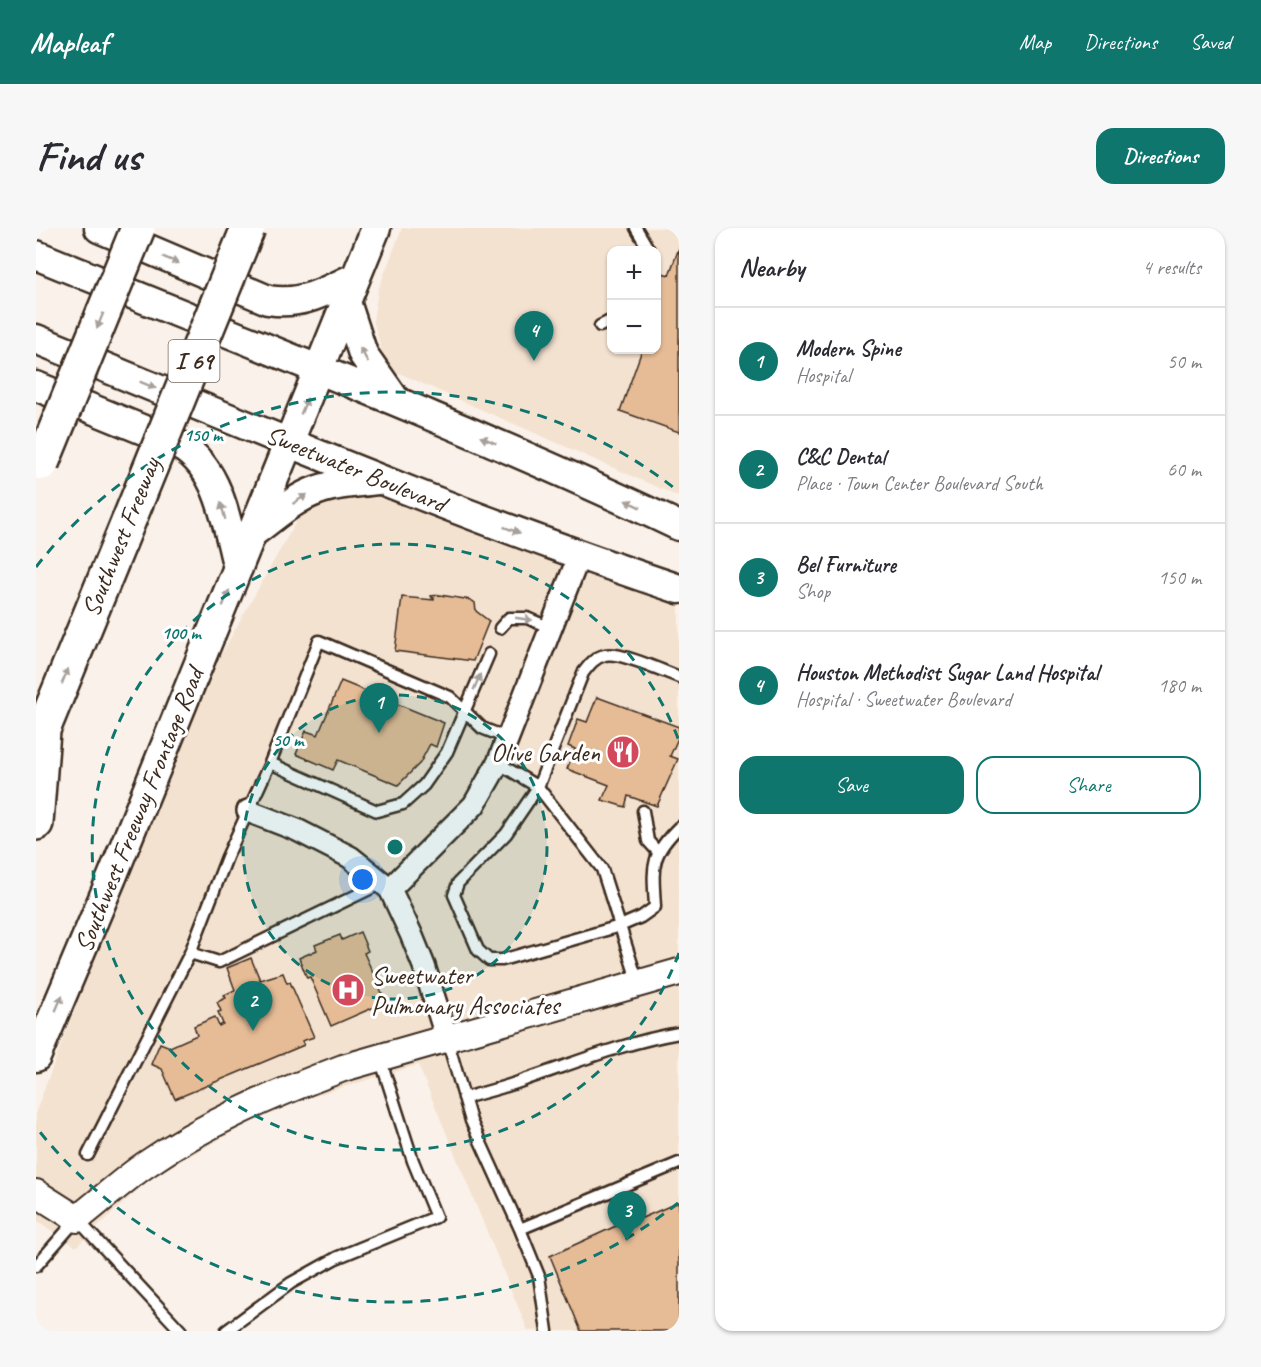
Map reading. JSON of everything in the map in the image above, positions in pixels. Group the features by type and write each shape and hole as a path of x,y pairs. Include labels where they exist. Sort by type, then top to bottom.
{"highway":[{"path":"39,471 138,228"},
{"name":"Southwest Freeway","path":"36,823 39,739 248,228"}],"main road":[{"path":"99,228 268,300 293,302 351,290 363,354 396,401"},
{"name":"Southwest Freeway Frontage Road","path":"36,1057 112,877 376,228"},
{"path":"36,255 396,401 560,471 679,526"},
{"name":"Sweetwater Boulevard","path":"36,339 380,480 579,556 679,589"},
{"path":"36,386 173,442 192,454 207,472 217,492 238,568"},
{"path":"252,533 316,490 329,486 380,480"}],"street":[{"path":"386,886 474,805 498,763 579,556"},
{"path":"248,811 297,830 350,857 386,886 411,934 424,966 447,1039"},
{"path":"36,1193 77,1219 145,1165 189,1138 290,1088 343,1068 679,972"}],"lane":[{"path":"636,228 647,246"},
{"path":"600,326 607,322"},
{"path":"500,628 509,618 527,618 551,628"},
{"path":"88,1155 190,953 319,641 450,697 482,728 507,738"},
{"path":"270,763 377,811 403,804 424,785 447,752 489,654"},
{"path":"679,677 618,655 606,654 592,661 583,673 538,788 506,834 458,883 454,895 478,950 489,960 502,960 620,926 641,917 655,907 653,868 657,851 679,827"},
{"path":"498,763 538,788 602,869 638,983"},
{"path":"643,811 648,841 657,851"},
{"path":"190,953 219,962 386,886"},
{"path":"464,1098 525,1080 596,1054 679,1033"},
{"path":"447,1039 471,1121 539,1276 547,1331"},
{"path":"226,1331 291,1282 336,1258 436,1217 410,1152 380,1058"},
{"path":"520,1229 679,1163"},
{"path":"36,1266 77,1219 181,1331"}],"shaded area":[{"path":"402,228 679,228 679,497 394,371 382,352 373,320 378,290"},
{"path":"324,472 679,602 679,1331 528,1331 418,1065 281,1106 153,1176 76,1247 36,1220 36,1111 180,727"}],"building":[{"path":"679,248 679,432 620,411 641,354 661,354 661,273 669,275"},
{"path":"440,595 471,600 475,603 476,611 489,621 473,661 395,651 402,597 434,600 431,596"},
{"path":"341,681 444,723 436,747 430,744 420,763 398,785 338,760 333,770 296,754 306,731 318,735"},
{"name":"Olive Garden","path":"597,697 679,727 679,736 670,756 678,759 657,806 628,796 625,807 602,800 609,785 567,769 575,749 568,746 578,719 587,722"},
{"name":"Sweetwater Pulmonary Associates","path":"360,932 368,951 364,953 386,1002 331,1026 310,977 307,978 299,958 317,950 315,945 340,935 342,940"},
{"path":"251,958 260,980 283,973 287,983 290,982 314,1037 302,1041 304,1045 175,1099 162,1069 151,1064 160,1043 170,1047 197,1035 194,1026 215,1017 219,1026 223,1024 217,1002 226,998 224,995 235,990 227,968"},
{"path":"679,1202 679,1331 581,1331 550,1256 616,1226 614,1220 638,1210 642,1218"}],"place":[{"name":"Houston Methodist Sugar Land Hospital","path":"534,361"},
{"name":"Modern Spine","path":"379,733"},
{"name":"Olive Garden","path":"623,752"},
{"name":"Sweetwater Pulmonary Associates","path":"348,990"},
{"name":"C&C Dental","path":"253,1031"},
{"name":"Bel Furniture","path":"627,1241"}]}
